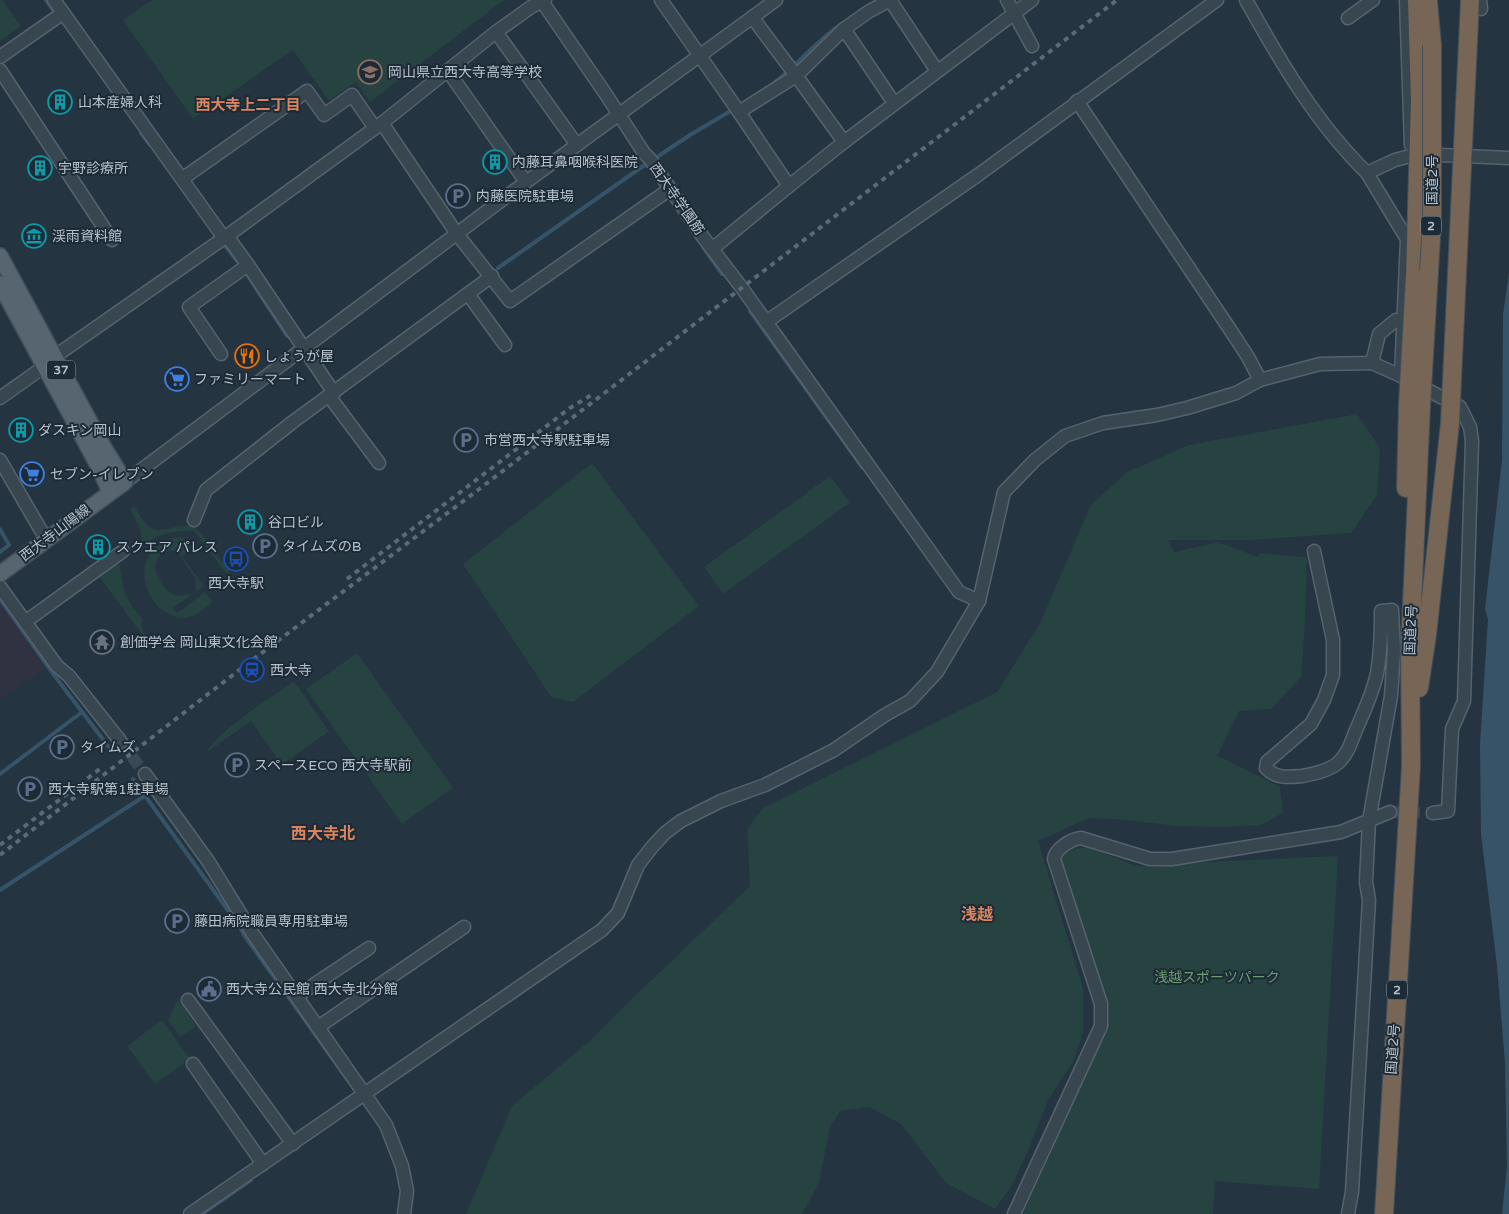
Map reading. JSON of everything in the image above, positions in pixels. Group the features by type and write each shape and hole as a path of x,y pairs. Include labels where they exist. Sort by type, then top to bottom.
{"highway":[{"path":"1415,405 1414,154 1420,102 1417,0"},
{"name":"国道2号","path":"1384,1214 1411,766 1410,648 1405,520 1432,221 1432,45 1430,0"},
{"path":"1411,766 1419,682 1427,635 1450,423 1469,30 1477,3"}],"main road":[{"name":"37","path":"0,256 110,492"},
{"name":"37","path":"0,284 125,482"},
{"name":"西大寺山陽線","path":"0,574 125,482"}],"street":[{"path":"54,0 182,179 248,265 379,463"},
{"path":"661,0 789,186"},
{"path":"125,482 526,182 776,0"},
{"path":"736,109 793,72 868,12 890,0 937,71"},
{"path":"1007,0 1032,46"},
{"path":"712,248 894,103 1032,0"},
{"path":"766,322 978,175 1217,0"},
{"path":"1246,0 1290,76 1335,138 1367,173 1407,239 1401,376"},
{"path":"1348,18 1373,0"},
{"path":"1406,0 1414,154"},
{"path":"0,398 378,126 496,32 531,7 543,1"},
{"name":"西大寺学園筋","path":"543,1 618,115 959,592 979,601"},
{"path":"0,57 63,13"},
{"path":"752,17 844,142"},
{"path":"844,30 894,103"},
{"path":"496,32 577,145"},
{"path":"0,70 112,240"},
{"path":"448,71 526,182"},
{"path":"182,179 307,92 324,115 352,95 378,126 457,234 510,301 670,188"},
{"path":"1076,102 1229,328 1260,380"},
{"path":"1367,173 1395,160 1414,154 1509,158"},
{"path":"221,354 189,307 248,265"},
{"path":"194,520 206,490 294,421 492,276"},
{"path":"468,294 505,345"},
{"path":"1372,363 1379,334 1396,320 1402,321"},
{"path":"190,1214 611,922 618,913 638,865 652,846 681,821 721,800 765,785 834,750 885,715 910,701 937,672 979,601 1004,492 1035,460 1065,436 1103,423 1157,415 1187,408 1236,393 1260,380 1320,364 1372,363 1460,407 1470,427 1472,441 1464,701 1452,730 1448,811 1433,813"},
{"path":"0,460 46,539"},
{"path":"25,622 124,551"},
{"path":"1314,551 1333,640 1334,674 1324,700 1311,724 1271,757 1266,765 1271,773 1283,777 1302,776 1326,770 1336,765 1346,756 1372,693 1380,647 1381,611 1392,610 1394,651 1391,696 1369,821 1366,882 1369,900 1352,1192 1348,1214"},
{"path":"0,587 57,666 69,676 122,742"},
{"path":"145,774 208,861 253,934 386,1125 402,1166 407,1191 404,1214"},
{"path":"1014,1214 1101,1026 1101,1004 1054,859 1056,852 1075,839 1081,838 1150,859 1172,859 1341,832 1390,812"},
{"path":"318,1027 464,927"},
{"path":"297,996 368,948"},
{"path":"188,1000 292,1144"},
{"path":"193,1064 263,1164"}],"shaded area":[{"path":"1509,273 1509,1214 1502,1214 1507,1166 1505,1063 1497,966 1481,834 1480,744 1488,619 1485,609 1502,460 1503,314"},
{"path":"0,602 45,668 0,699"}],"green space":[{"path":"0,0 2,0 21,26 0,41"},
{"name":"岡山県立西大寺高等学校","path":"152,0 504,0 370,102 356,82 329,101 293,50 193,119 123,20"},
{"path":"1357,414 1380,448 1377,495 1351,533 1250,540 1168,540 1174,552 1218,542 1258,557 1259,553 1307,557 1301,677 1271,709 1239,711 1216,755 1280,787 1283,813 1261,825 1223,827 1176,826 1089,818 1038,841 1083,988 1083,1033 1073,1062 1048,1100 1012,1185 995,1209 946,1183 901,1124 869,1107 840,1111 830,1127 819,1183 802,1214 466,1214 512,1106 591,1040 750,886 747,829 763,808 997,692 1039,625 1091,505 1127,472 1189,445"},
{"path":"592,463 699,606 573,702 551,697 463,564"},
{"path":"830,476 850,503 723,594 704,567"},
{"path":"134,506 145,523 151,528 157,530 190,526 196,529 230,572 227,574 194,531 169,533 147,543 142,541 140,528 130,509"},
{"path":"176,537 184,538 192,548 182,557 204,586 196,592 195,578 177,552 162,553 157,559 155,569 163,585 175,595 188,594 190,596 173,608 177,613 205,592 213,602 199,613 187,618 173,616 156,605 146,587 144,577 145,566 150,553 168,540"},
{"path":"118,561 126,597 143,620 143,631 149,637 161,635 166,637 151,647 99,576"},
{"path":"357,653 453,788 402,824 306,689"},
{"path":"294,681 329,731 282,765 251,721 206,753 212,744 233,725"},
{"name":"浅越スポーツパーク","path":"1087,847 1134,865 1158,867 1183,863 1338,856 1319,1189 1215,1181 1213,1214 1023,1214 1104,1035 1109,1016 1058,862 1070,851"},
{"path":"178,999 196,1026 180,1037 168,1020"},
{"path":"162,1020 190,1059 155,1084 127,1046"}],"waterway":[{"path":"46,0 53,10"},
{"path":"775,82 825,36 843,23"},
{"path":"657,157 734,109"},
{"path":"141,133 150,145"},
{"path":"498,268 646,164 649,167"},
{"path":"223,243 237,261"},
{"path":"703,247 722,274"},
{"path":"248,276 287,336"},
{"path":"750,311 862,467"},
{"path":"0,529 9,545 0,552"},
{"path":"0,599 54,675 111,750"},
{"path":"0,774 82,712"},
{"path":"133,779 347,1079"},
{"path":"0,890 146,795"},
{"path":"202,1214 251,1180"}],"tunnel":[{"path":"121,742 145,774"},
{"path":"1390,812 1433,813"}],"railway":[{"path":"0,855 247,664 478,490 1117,0"},
{"path":"347,579 570,408 593,394"},
{"path":"0,845 101,768"}],"place":[{"name":"岡山県立西大寺高等学校","path":"370,72"},
{"name":"山本産婦人科","path":"60,102"},
{"name":"内藤耳鼻咽喉科医院","path":"495,162"},
{"name":"宇野診療所","path":"40,168"},
{"name":"内藤医院駐車場","path":"458,196"},
{"name":"渓雨資料館","path":"34,236"},
{"name":"しょうが屋","path":"247,356"},
{"name":"ファミリーマート","path":"177,379"},
{"name":"ダスキン岡山","path":"21,430"},
{"name":"市営西大寺駅駐車場","path":"466,440"},
{"name":"セブン-イレブン","path":"32,474"},
{"name":"谷口ビル","path":"250,522"},
{"name":"タイムズのB","path":"265,546"},
{"name":"スクエア パレス","path":"98,547"},
{"name":"西大寺駅","path":"236,559"},
{"name":"創価学会 岡山東文化会館","path":"102,642"},
{"name":"西大寺","path":"252,670"},
{"name":"タイムズ","path":"62,747"},
{"name":"スペースECO 西大寺駅前","path":"237,765"},
{"name":"西大寺駅第1駐車場","path":"30,789"},
{"name":"藤田病院職員専用駐車場","path":"177,921"},
{"name":"西大寺公民館 西大寺北分館","path":"209,989"}],"district":[{"name":"西大寺上二丁目","path":"248,105"},
{"name":"西大寺北","path":"323,834"},
{"name":"浅越","path":"977,915"}]}
